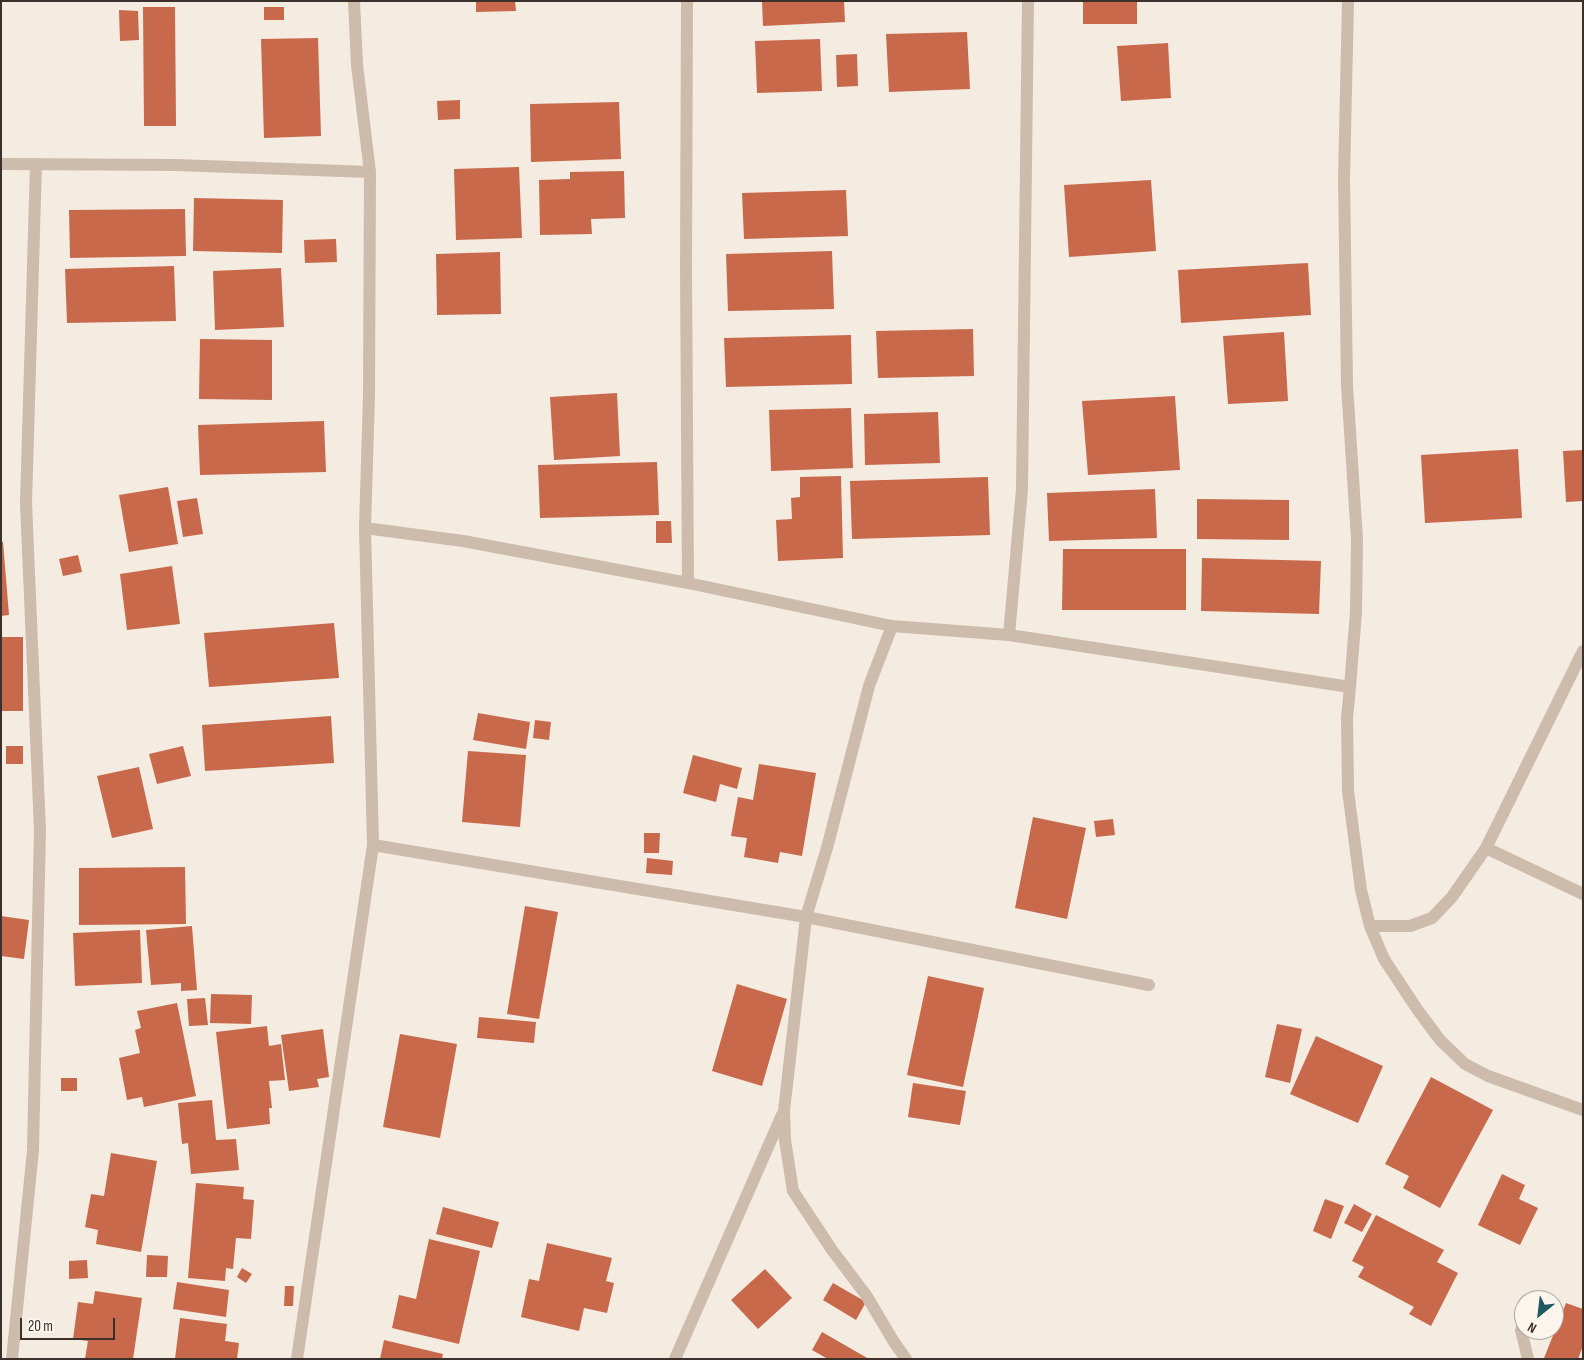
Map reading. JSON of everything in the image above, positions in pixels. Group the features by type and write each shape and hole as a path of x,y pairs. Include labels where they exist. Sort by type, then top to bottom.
{"street":[{"path":"297,1359 373,845 365,528 369,395 370,172 357,65 354,1"},
{"path":"687,1 688,583"},
{"path":"1009,635 1022,489 1028,1"},
{"path":"1348,1 1344,178 1347,385 1357,539 1356,612 1347,718 1348,791 1361,890 1370,926 1384,959 1440,1040 1465,1064 1488,1076 1583,1110"},
{"path":"1,164 176,165 370,172"},
{"path":"12,1359 33,1150 40,830 26,503 36,164"},
{"path":"365,528 463,541 688,583 892,626 1009,635 1350,687"},
{"path":"892,626 869,686 827,848 806,917 784,1111 785,1140 793,1191 832,1250 866,1295 906,1359"},
{"path":"1370,926 1410,926 1432,918 1452,897 1486,848 1583,651"},
{"path":"373,845 806,917 1150,985"},
{"path":"1486,848 1583,894"},
{"path":"676,1359 784,1111"},
{"path":"1523,1340 1528,1359"}],"building":[{"path":"476,1 515,1 516,11 476,12"},
{"path":"762,1 844,1 845,22 763,26"},
{"path":"1083,1 1137,1 1137,24 1083,24"},
{"path":"143,7 175,7 176,126 144,126"},
{"path":"264,7 284,7 284,20 264,20"},
{"path":"119,10 138,11 139,40 120,41"},
{"path":"967,32 970,89 889,92 886,34"},
{"path":"318,38 321,136 264,138 261,39"},
{"path":"820,39 822,91 757,93 755,41"},
{"path":"1168,43 1171,98 1121,101 1117,46"},
{"path":"857,54 858,86 837,87 836,55"},
{"path":"460,100 460,119 438,120 437,101"},
{"path":"619,102 621,159 531,162 530,104"},
{"path":"519,167 522,238 456,240 454,169"},
{"path":"624,171 625,218 591,219 592,234 540,235 539,180 570,179 570,172"},
{"path":"1151,180 1156,251 1069,257 1064,185"},
{"path":"846,190 848,236 744,239 742,193"},
{"path":"194,198 283,200 282,253 193,251"},
{"path":"185,209 186,256 70,258 69,210"},
{"path":"336,239 337,262 305,263 304,240"},
{"path":"832,251 834,309 728,311 726,254"},
{"path":"500,252 501,314 437,315 436,254"},
{"path":"1308,263 1311,315 1181,323 1178,270"},
{"path":"174,266 176,321 67,323 65,269"},
{"path":"281,268 284,327 215,330 213,271"},
{"path":"973,329 974,376 878,378 876,331"},
{"path":"1284,332 1288,401 1228,404 1223,336"},
{"path":"851,335 852,384 726,387 724,338"},
{"path":"200,339 272,340 272,400 199,399"},
{"path":"617,393 620,456 554,460 550,397"},
{"path":"1175,396 1180,470 1088,475 1082,401"},
{"path":"851,408 853,468 771,471 769,410"},
{"path":"938,412 940,463 865,465 864,414"},
{"path":"324,421 326,472 200,475 198,425"},
{"path":"1518,449 1522,518 1425,523 1421,455"},
{"path":"1583,450 1583,501 1566,502 1563,451"},
{"path":"657,462 659,515 540,518 538,465"},
{"path":"841,476 843,558 778,561 776,520 792,519 791,498 800,497 800,477"},
{"path":"988,477 990,535 852,539 850,481"},
{"path":"168,487 178,544 129,552 119,495"},
{"path":"1155,489 1157,538 1049,541 1047,493"},
{"path":"197,498 203,534 183,537 177,501"},
{"path":"1197,499 1289,500 1289,540 1197,539"},
{"path":"656,521 671,521 672,543 656,543"},
{"path":"1,542 3,542 9,615 1,616"},
{"path":"1063,549 1186,549 1186,610 1062,610"},
{"path":"78,555 82,572 63,576 59,559"},
{"path":"1202,558 1321,561 1319,614 1201,611"},
{"path":"172,566 180,624 127,630 120,574"},
{"path":"334,623 339,678 209,687 204,633"},
{"path":"1,637 23,637 23,711 1,711"},
{"path":"478,713 530,722 526,749 473,740"},
{"path":"331,716 334,763 205,771 202,725"},
{"path":"535,720 551,722 549,740 533,738"},
{"path":"6,746 23,746 23,764 6,764"},
{"path":"183,746 191,776 157,784 149,754"},
{"path":"468,751 526,755 520,827 462,822"},
{"path":"693,755 742,768 737,789 720,784 716,802 683,793"},
{"path":"759,764 816,773 802,856 780,852 778,863 744,857 747,838 731,836 738,797 753,800"},
{"path":"139,767 153,829 112,838 97,776"},
{"path":"1033,817 1086,828 1067,919 1015,908"},
{"path":"1113,819 1115,835 1096,837 1094,821"},
{"path":"644,833 660,833 659,853 644,853"},
{"path":"647,858 673,861 672,875 646,873"},
{"path":"185,867 186,924 79,925 79,868"},
{"path":"525,906 558,912 539,1019 507,1014"},
{"path":"1,916 29,920 24,959 1,956"},
{"path":"192,926 197,990 181,991 181,983 151,985 146,930"},
{"path":"140,930 142,983 75,986 73,933"},
{"path":"928,976 984,988 963,1087 907,1075"},
{"path":"737,984 787,999 762,1086 712,1071"},
{"path":"211,994 252,995 251,1024 210,1023"},
{"path":"205,998 208,1025 189,1026 187,999"},
{"path":"177,1003 196,1096 144,1107 142,1097 127,1100 119,1058 140,1053 135,1030 141,1028 137,1011"},
{"path":"479,1017 536,1022 534,1043 477,1038"},
{"path":"1277,1024 1302,1029 1290,1083 1265,1077"},
{"path":"267,1026 269,1046 281,1044 285,1080 269,1081 272,1108 269,1108 270,1124 227,1129 216,1032"},
{"path":"323,1029 329,1077 317,1079 319,1087 289,1091 281,1035"},
{"path":"400,1034 457,1044 440,1138 383,1127"},
{"path":"1316,1036 1383,1066 1358,1123 1290,1094"},
{"path":"1431,1077 1493,1110 1440,1208 1403,1188 1409,1176 1385,1164"},
{"path":"61,1078 77,1078 77,1091 61,1091"},
{"path":"913,1083 966,1091 960,1125 908,1117"},
{"path":"212,1100 216,1140 236,1139 239,1170 191,1174 188,1143 182,1144 178,1103"},
{"path":"111,1153 157,1161 141,1252 96,1244 98,1230 85,1227 91,1194 104,1196"},
{"path":"1502,1174 1525,1185 1519,1199 1538,1208 1520,1245 1478,1225"},
{"path":"196,1183 244,1187 243,1199 254,1200 251,1239 236,1238 233,1269 226,1268 225,1281 188,1278"},
{"path":"1325,1199 1344,1206 1331,1239 1313,1231"},
{"path":"1354,1204 1372,1214 1362,1232 1344,1223"},
{"path":"443,1207 499,1222 492,1248 436,1234"},
{"path":"1376,1215 1444,1250 1437,1262 1458,1273 1431,1326 1409,1314 1414,1307 1358,1277 1364,1267 1352,1261"},
{"path":"429,1239 480,1251 459,1344 392,1328 399,1295 416,1299"},
{"path":"547,1243 612,1258 606,1281 614,1283 607,1313 584,1308 579,1331 521,1317 529,1279 539,1281"},
{"path":"147,1255 168,1256 167,1277 146,1277"},
{"path":"87,1260 88,1278 69,1279 69,1261"},
{"path":"242,1268 252,1274 246,1283 237,1277"},
{"path":"765,1269 792,1298 758,1329 731,1300"},
{"path":"177,1282 229,1290 226,1317 173,1309"},
{"path":"833,1283 866,1302 856,1320 823,1300"},
{"path":"285,1286 294,1286 293,1306 284,1306"},
{"path":"95,1291 142,1298 133,1359 85,1359 88,1341 73,1339 78,1302 93,1304"},
{"path":"1566,1303 1583,1309 1583,1346 1578,1359 1544,1358 1551,1340 1564,1340 1564,1308"},
{"path":"180,1318 227,1324 225,1341 239,1343 237,1359 175,1359"},
{"path":"822,1332 869,1359 828,1359 812,1350"},
{"path":"384,1340 443,1354 442,1359 380,1359"}]}
